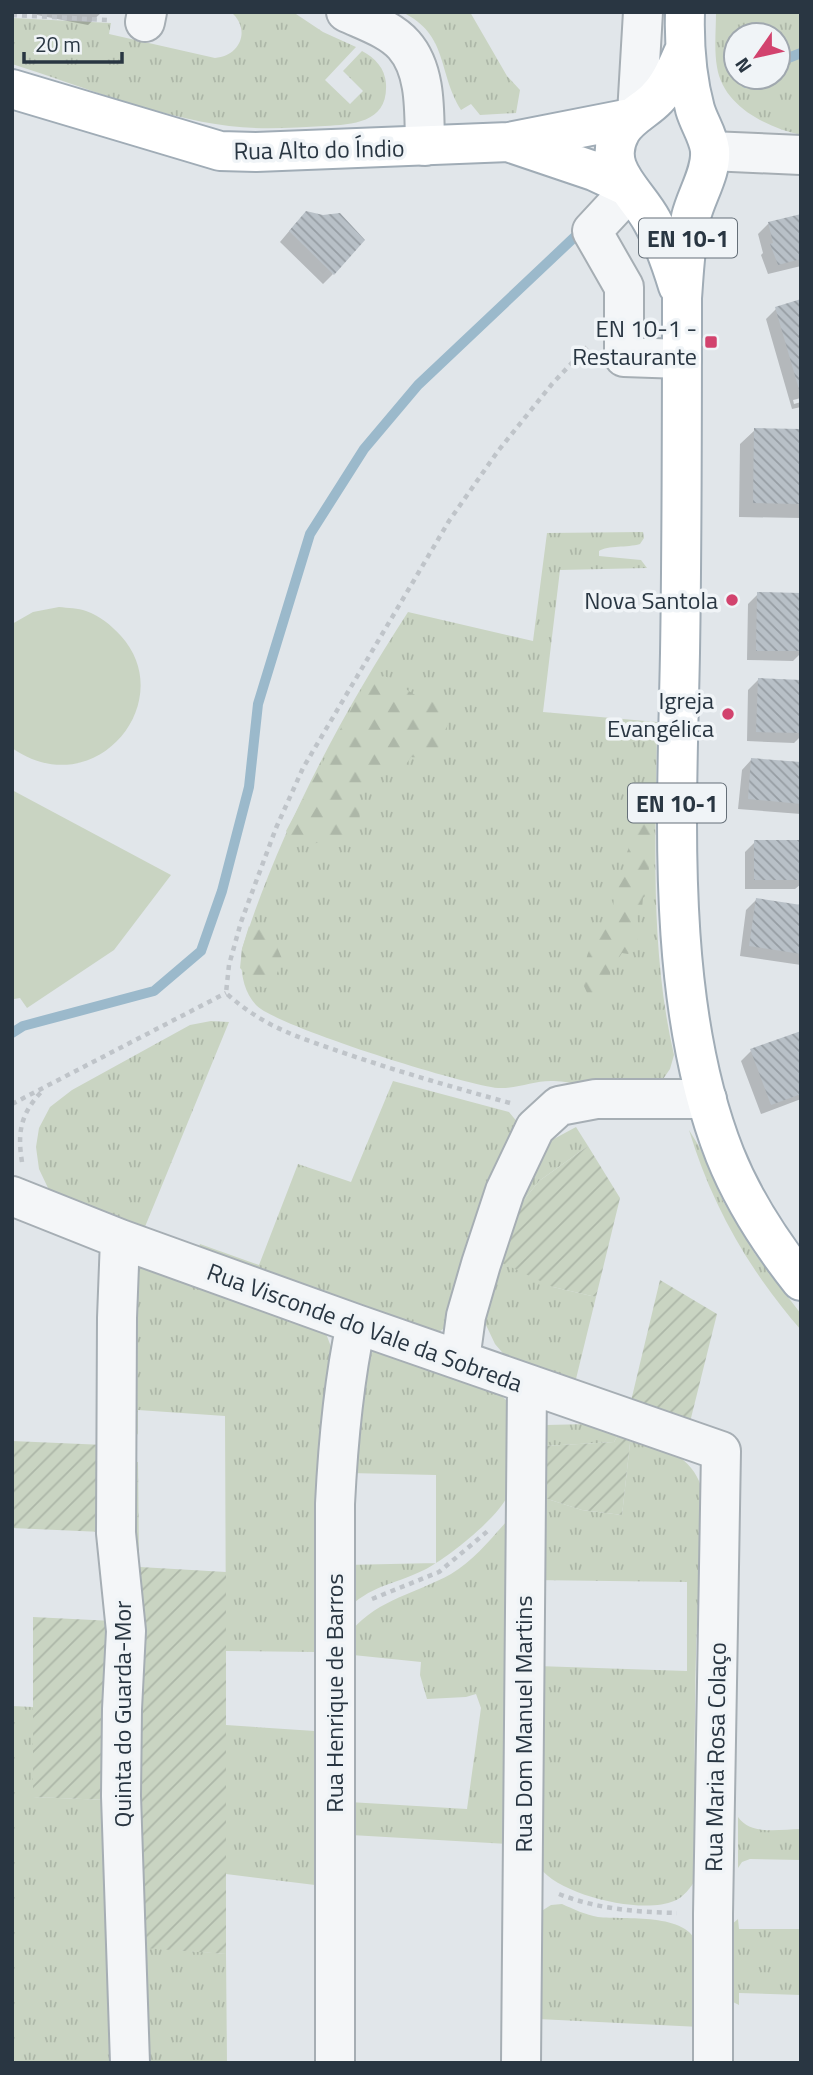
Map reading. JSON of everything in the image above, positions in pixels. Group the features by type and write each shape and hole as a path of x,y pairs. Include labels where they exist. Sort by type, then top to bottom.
{"main road":[{"path":"685,12 684,51 688,82 706,155"},
{"path":"630,190 617,171 614,156 616,141 622,128 659,96 684,51"},
{"name":"Rua Alto do Índio","path":"12,89 220,151 256,152 509,142 637,114 657,107 670,108 685,113 698,122 706,155 694,192 680,200 666,203 650,201 594,171 509,142"},
{"name":"EN 10-1","path":"706,155 691,217 682,298 677,870 684,974 695,1048 725,1155 753,1212 801,1282"},
{"name":"EN 10-1","path":"630,190 666,249 682,298"}],"street":[{"path":"346,12 388,32 403,44 413,58 422,94 425,146"},
{"path":"637,114 643,12"},
{"path":"706,155 801,155"},
{"path":"630,190 592,231 624,287 624,357 682,359"},
{"path":"460,1360 466,1316 505,1191 535,1128 559,1106 596,1099 708,1099"},
{"name":"Rua Visconde do Vale da Sobreda","path":"12,1196 120,1239 356,1324 721,1451"},
{"name":"Quinta do Guarda-Mor","path":"120,1239 116,1533 126,1631 121,1797 130,2063"},
{"name":"Rua Henrique de Barros","path":"335,2063 334,1632 338,1438 346,1372 356,1324"},
{"name":"Rua Dom Manuel Martins","path":"521,2063 524,1486 527,1385"},
{"name":"Rua Maria Rosa Colaço","path":"713,2063 721,1451"}],"path":[{"path":"12,15 133,18"},
{"path":"226,993 229,965 240,922 276,828 303,768 401,600 449,521 498,451 552,384 625,312"},
{"path":"12,1104 226,993"},
{"path":"226,993 248,1013 272,1027 397,1071 518,1105 559,1106"},
{"path":"48,1086 33,1100 22,1120 19,1145 23,1172 34,1193 51,1213"},
{"path":"334,1632 376,1596 439,1572 463,1554 497,1522 524,1486"},
{"path":"523,1880 587,1905 642,1913 713,1914"}],"green space":[{"path":"231,12 293,12 323,32 356,47 325,80 350,104 363,91 343,71 362,51 375,60 384,73 385,97 381,107 367,119 347,124 277,128 229,126 174,116 12,64 12,18 111,23 109,34 215,58 231,52 240,41 241,26"},
{"path":"402,12 470,12 507,76 520,90 516,113 480,115 471,104 461,110 435,43 417,21"},
{"path":"716,12 801,12 801,135 748,113 727,91 792,91 792,21 722,21 722,83 715,47"},
{"path":"643,532 644,538 640,544 603,549 599,551 599,556 641,560 647,568 560,570 543,712 657,722 657,931 666,1014 674,1055 670,1069 661,1082 614,1091 559,1081 498,1088 449,1077 332,1040 270,1014 256,1005 245,986 241,956 274,861 336,733 408,612 533,641 547,533"},
{"path":"59,607 91,613 105,621 121,636 137,662 141,689 134,715 120,738 99,755 72,764 43,763 12,748 12,624 33,612"},
{"path":"385,676 423,700 437,696 450,697 451,713 439,755 433,758 411,757 405,766 393,771 378,766 366,785 349,786 343,799 359,805 360,822 353,835 337,842 300,846 298,841 291,840 286,831 364,685 374,678"},
{"path":"12,790 171,875 114,950 27,1008 20,998 12,997"},
{"path":"635,806 652,818 653,860 649,866 648,893 636,915 638,936 632,950 628,954 622,953 610,971 611,986 602,995 589,997 583,984 587,956 598,942 601,923 611,917 617,872 628,868 626,855 631,842 625,837 625,823 629,809"},
{"path":"249,926 252,931 260,929 268,934 271,945 277,947 283,961 273,981 266,988 258,986 240,968"},
{"path":"211,1021 229,1022 142,1234 62,1202 48,1188 39,1169 36,1147 39,1128 50,1107 72,1090 190,1025"},
{"path":"393,1081 509,1112 518,1123 447,1326 435,1335 197,1254 200,1244 259,1265 298,1164 351,1182"},
{"path":"576,1127 588,1146 539,1181 520,1205 553,1287 596,1297 575,1383 507,1358 495,1344 486,1325 484,1303 494,1256 550,1141"},
{"path":"689,1130 700,1148 723,1201 755,1254 801,1314 801,1330 765,1285 734,1236 709,1184"},
{"path":"588,1146 620,1198 596,1297 553,1287 502,1263 520,1205 539,1181"},
{"path":"142,1264 325,1331 333,1352 321,2063 315,2063 315,1885 226,1874 226,1725 315,1731 315,1652 226,1651 225,1416 138,1410 138,1435 126,1414 135,1268"},
{"path":"660,1280 717,1314 690,1422 631,1401"},
{"path":"386,1350 495,1389 508,1402 509,1492 495,1514 484,1525 436,1563 436,1475 349,1473 365,1358 374,1351"},
{"path":"589,1424 620,1431 614,1442 544,1446 538,1496 582,1510 622,1515 631,1434 661,1445 688,1464 699,1481 704,1501 695,1696 699,1870 684,1895 660,1905 623,1904 565,1887 540,1868 533,1849 532,1598 537,1599 537,1666 687,1671 687,1582 532,1580 538,1435 546,1425"},
{"path":"620,1431 631,1434 622,1515 582,1510 538,1496 544,1446 614,1442"},
{"path":"12,1441 105,1445 102,1532 12,1528"},
{"path":"129,1462 138,1462 143,1947 226,1954 227,2063 137,2063"},
{"path":"507,1521 508,1844 351,1835 349,1802 467,1809 481,1708 476,1694 427,1699 420,1675 421,1662 353,1655 352,1630 386,1604 459,1569 481,1550"},
{"path":"436,1563 373,1591 344,1612 345,1565"},
{"path":"140,1567 226,1572 226,1954 143,1948"},
{"path":"33,1617 113,1621 107,1800 33,1797"},
{"path":"12,1706 33,1707 33,1797 107,1800 122,2063 12,2063"},
{"path":"738,1817 750,1827 758,1829 801,1829 801,1860 750,1859 742,1862 738,1868"},
{"path":"562,1904 598,1917 669,1922 692,1934 698,1953 700,2027 538,2019 540,1912 551,1905"},
{"path":"738,1919 739,1929 801,1929 801,1995 739,1993 739,2005 733,2002 727,1993 731,1925"}],"building":[{"path":"306,211 323,215 340,213 365,240 334,275 289,231"},
{"path":"801,214 801,259 778,265 770,244 773,243 768,222"},
{"path":"801,299 801,393 800,393 775,307"},
{"path":"754,428 801,429 801,504 753,503"},
{"path":"757,592 801,593 801,651 756,651"},
{"path":"758,678 801,680 801,733 756,732"},
{"path":"751,758 801,762 801,804 748,799"},
{"path":"754,840 801,840 801,880 754,880"},
{"path":"756,898 801,905 801,954 749,946"},
{"path":"801,1031 801,1094 771,1105 750,1049"}],"waterway":[{"path":"792,57 801,53"},
{"path":"12,1033 23,1026 154,991 201,951 222,891 249,787 258,704 310,534 364,449 418,385 582,230"}],"place":[{"name":"EN 10-1 - Restaurante","path":"711,342"},
{"name":"Nova Santola","path":"732,600"},
{"name":"Igreja Evangélica","path":"728,714"}]}
